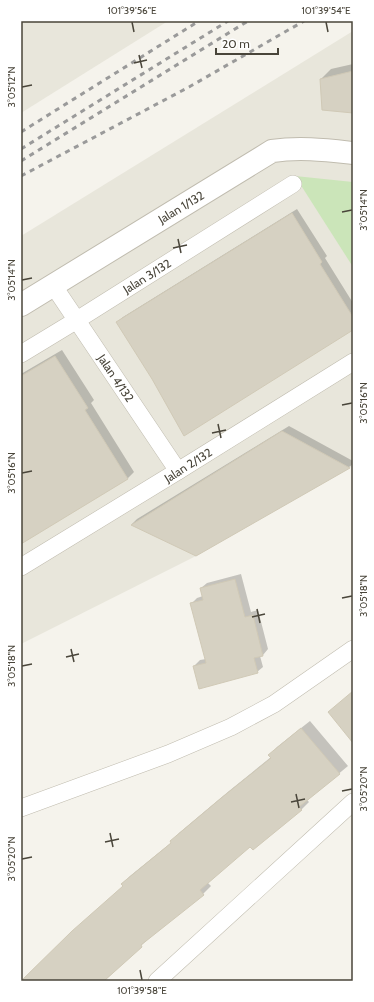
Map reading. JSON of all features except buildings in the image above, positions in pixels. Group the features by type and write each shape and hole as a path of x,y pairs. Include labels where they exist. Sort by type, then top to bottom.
{"street":[{"name":"Jalan 1/132","path":"21,305 272,151 290,148 310,148 353,153"},
{"name":"Jalan 3/132","path":"21,354 293,184"},
{"name":"Jalan 4/132","path":"53,285 178,472"},
{"name":"Jalan 2/132","path":"21,567 178,472 353,362"},
{"path":"21,808 168,754 231,727 274,704 353,649"},
{"path":"157,981 353,802"}],"shaded area":[{"path":"21,21 168,21 21,113"},
{"path":"353,31 353,466 196,556 21,644 21,236"}],"green space":[{"path":"295,176 353,182 353,267"}],"railway":[{"path":"21,132 199,21"},
{"path":"21,149 228,21"},
{"path":"21,161 248,21"},
{"path":"21,176 189,87 304,21"}]}
